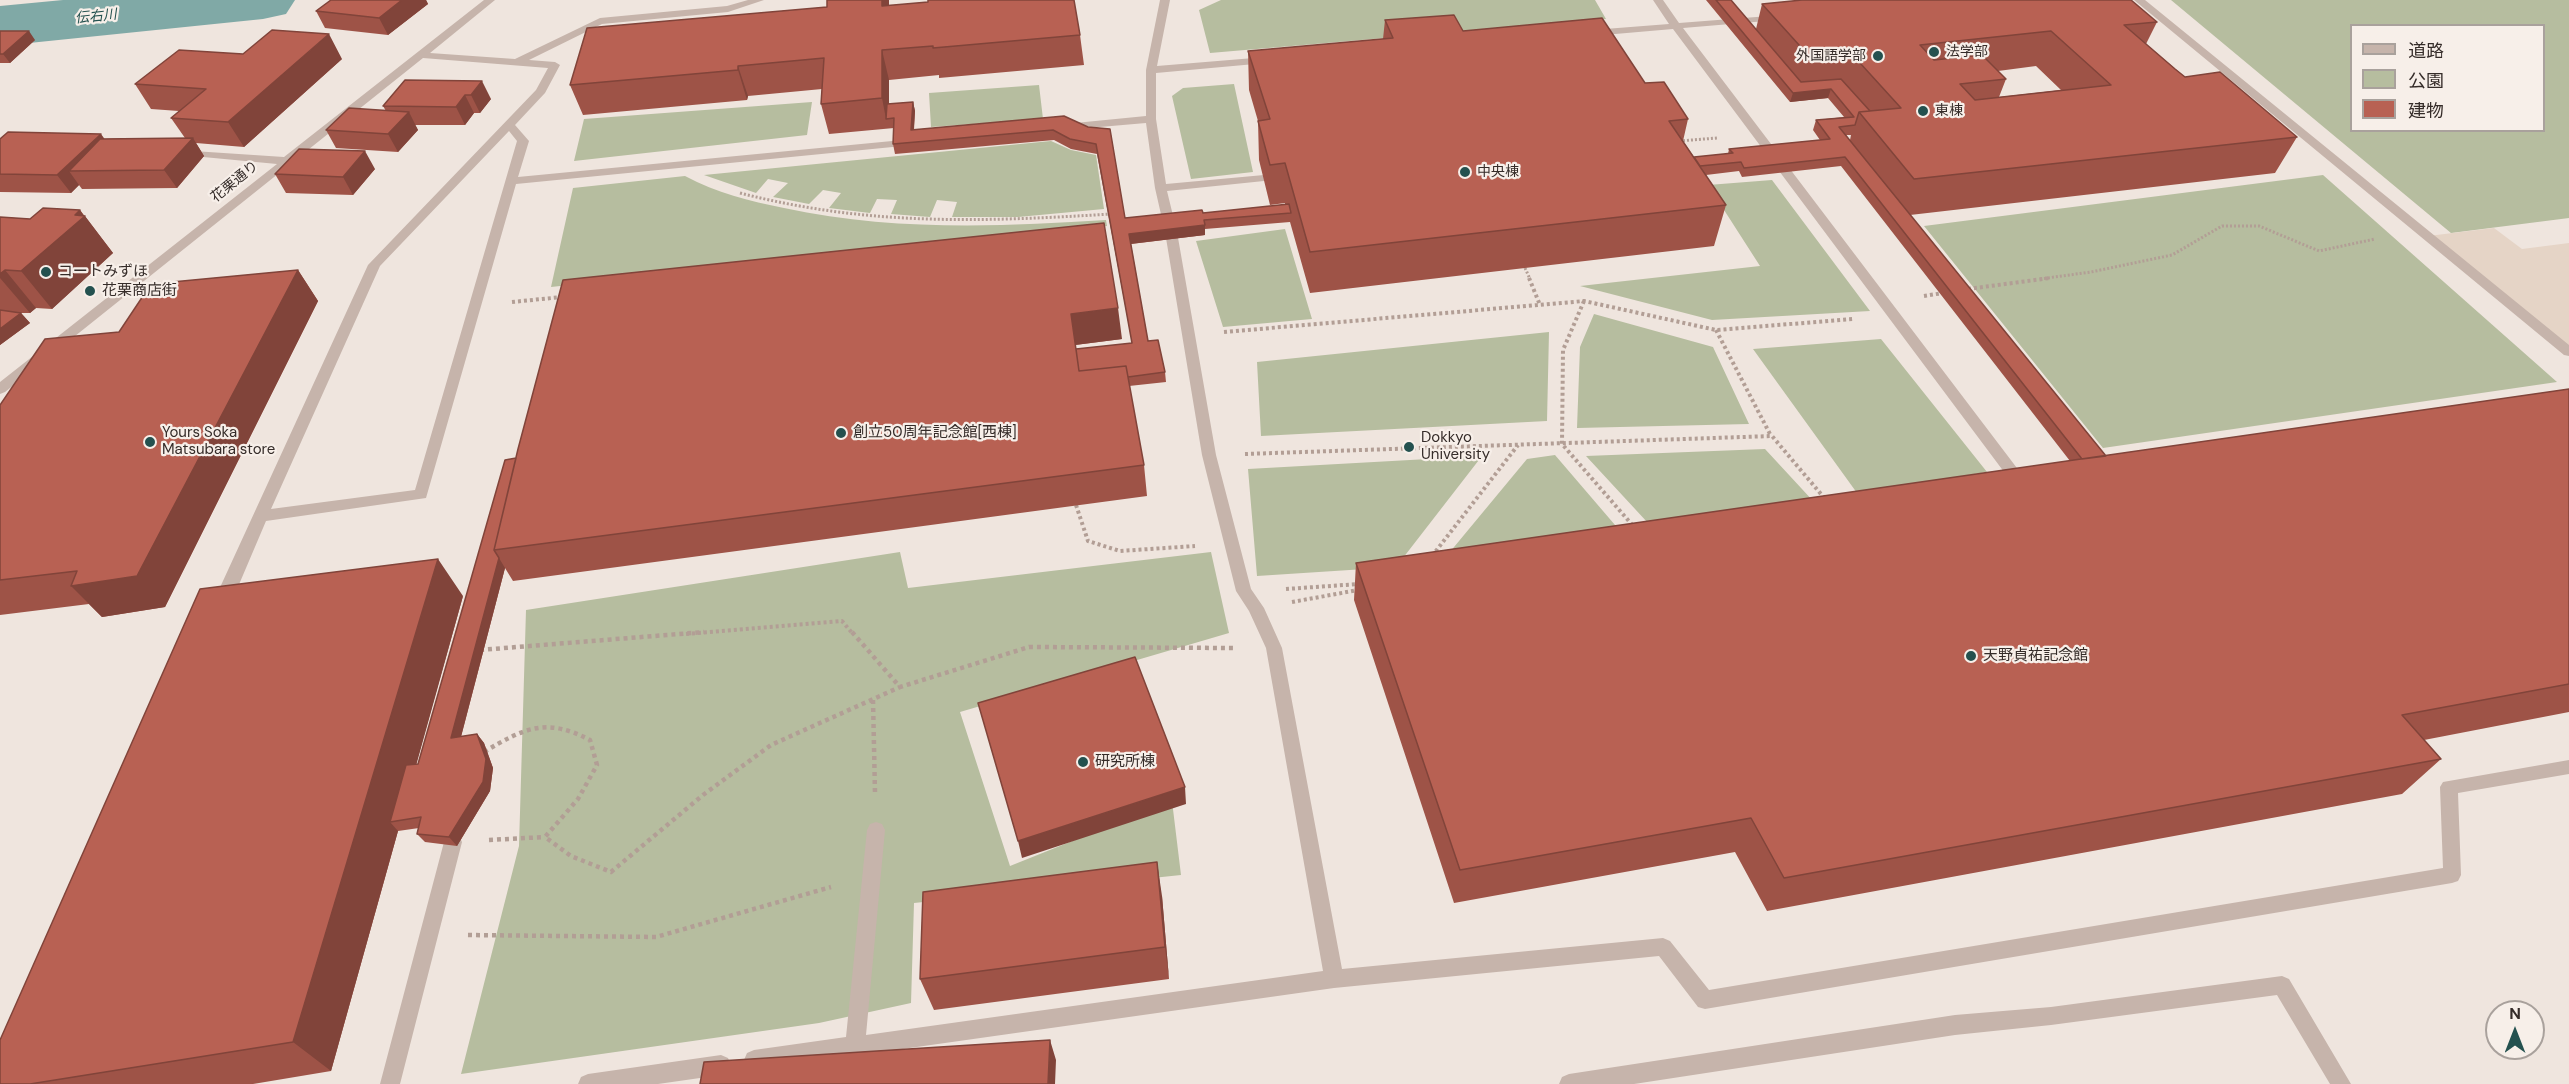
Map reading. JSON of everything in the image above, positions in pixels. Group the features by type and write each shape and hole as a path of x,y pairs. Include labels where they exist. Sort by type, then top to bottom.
{"street":[{"name":"花栗通り","path":"0,389 490,0"},
{"path":"517,62 600,21 728,9 759,0"},
{"path":"1165,0 1150,70 1152,119 1161,189 1171,232 1209,455 1245,591 1256,608 1274,648 1334,979"},
{"path":"1658,0 1881,302 2029,494"},
{"path":"2139,0 2569,352"},
{"path":"1586,34 1788,16"},
{"path":"220,615 225,594 374,265 541,91 555,65 420,55"},
{"path":"1150,70 1281,59"},
{"path":"1058,128 1152,119"},
{"path":"261,516 421,494 523,141 509,124"},
{"path":"511,181 684,162 928,140"},
{"path":"166,151 286,161"},
{"path":"1161,189 1264,178"},
{"path":"588,1084 1334,979 1663,947 1705,1000 2452,875 2449,787 2569,766"},
{"path":"855,1046 876,830"},
{"path":"390,1084 453,842"},
{"path":"1569,1084 1955,1025 2050,1016 2282,985 2341,1084"}],"path":[{"path":"1679,141 1759,135"},
{"path":"684,162 712,185 754,197 862,217 1001,221 1118,214"},
{"path":"1961,290 2091,272 2172,255 2222,226 2259,226 2319,251 2366,243 2412,224"},
{"path":"1526,268 1540,305"},
{"path":"1881,302 1949,292"},
{"path":"475,306 563,297 561,308"},
{"path":"1187,335 1584,301 1716,330 1892,316"},
{"path":"1584,301 1563,350 1562,444 1636,530"},
{"path":"1716,330 1772,436 1834,509"},
{"path":"1209,455 1772,436"},
{"path":"1426,562 1518,445"},
{"path":"1076,505 1088,541 1120,551 1232,543"},
{"path":"1245,591 1368,586 1256,608"},
{"path":"471,650 842,621 900,687"},
{"path":"476,757 507,738 538,728 563,728 590,740 597,765 578,799 545,837 571,856 611,872 704,795 771,745 900,687 1029,647 1274,648"},
{"path":"873,700 876,830"},
{"path":"429,934 656,937 872,875"}],"green space":[{"path":"1221,0 1595,0 1606,19 1210,53 1199,10"},
{"path":"2171,0 2569,0 2569,218 2451,233"},
{"path":"1234,84 1253,172 1191,179 1172,96 1183,88"},
{"path":"1039,85 1043,119 931,127 929,93"},
{"path":"812,102 807,135 574,161 584,119"},
{"path":"1051,141 1071,150 1096,155 1104,209 1018,217 952,217 957,202 937,200 930,217 891,214 897,200 877,199 870,213 829,208 841,193 823,190 809,204 773,197 788,183 768,179 756,193 704,175"},
{"path":"2323,175 2557,382 2103,448 1924,226"},
{"path":"685,176 733,196 784,208 864,221 985,225 1106,220 1107,226 551,287 573,188"},
{"path":"1772,180 1870,311 1712,320 1580,286 1760,266 1708,185"},
{"path":"1285,229 1312,319 1223,327 1196,241"},
{"path":"1594,314 1713,347 1749,424 1577,428 1580,347"},
{"path":"1549,332 1547,421 1261,436 1257,362"},
{"path":"1881,339 1987,472 1857,493 1753,349"},
{"path":"1765,449 1826,515 1660,536 1586,456"},
{"path":"1555,455 1633,546 1430,576 1527,459"},
{"path":"1482,456 1396,567 1257,576 1248,469"},
{"path":"900,552 908,588 1211,552 1229,633 960,712 1010,866 1172,801 1181,875 914,903 911,1003 819,1023 461,1074 519,846 526,610"}],"shaded area":[{"path":"2494,228 2522,249 2569,243 2569,352 2428,236"}],"building":[{"path":"331,0 402,0 379,18 316,11"},
{"path":"827,0 882,0 882,6 928,2 928,0 1074,0 1080,35 933,48 933,46 882,50 882,98 821,104 824,58 738,66 738,70 570,85 587,28 827,7"},
{"path":"1716,0 1731,0 1801,82 1841,79 1870,111 1859,112 1855,125 1839,127 2106,456 2082,459 1845,157 1744,168 1741,162 1700,166 1694,157 1733,153 1729,149 1830,139 1816,120 1854,117 1831,89 1793,93"},
{"path":"1802,0 2131,0 2157,22 2124,25 2175,69 2185,77 2220,72 2297,137 1914,179 1859,112 1901,108 1850,52 1809,56 1762,4","holes":["2051,31 2111,85 1975,100 1960,84 2006,79 1982,55 1934,60 1920,45"]},
{"name":"中央棟","path":"1454,15 1463,31 1602,18 1645,83 1664,82 1688,119 1669,121 1726,205 1310,252 1285,163 1270,165 1258,121 1270,119 1248,51 1393,38 1385,20"},
{"path":"272,30 329,34 228,122 171,118 206,89 135,84 179,50 243,54"},
{"path":"0,31 29,31 3,54 0,54"},
{"path":"405,80 482,81 471,95 465,95 456,107 383,106"},
{"path":"913,102 911,130 1064,116 1088,127 1110,129 1125,218 1289,204 1291,213 1204,220 1205,225 1129,234 1148,341 1158,340 1165,372 1128,377 1126,366 1079,371 1076,349 1132,343 1096,144 1070,139 1053,130 893,144 894,118 886,119 887,104"},
{"path":"349,108 409,112 388,134 326,130"},
{"path":"8,132 101,134 57,175 0,174 0,139"},
{"path":"193,138 164,170 69,171 100,139"},
{"path":"299,149 365,151 343,177 275,174"},
{"path":"43,208 80,210 75,215 85,216 21,271 5,270 0,274 0,217 30,219"},
{"name":"創立50周年記念館[西棟]","path":"1104,223 1118,308 1071,314 1079,371 1126,366 1144,465 494,550 563,280"},
{"path":"298,270 137,576 71,586 77,571 0,580 0,405 45,339 119,332 151,284"},
{"path":"0,310 21,313 0,329"},
{"name":"天野貞祐記念館","path":"2569,389 2569,684 2402,715 2441,759 1784,878 1751,818 1460,870 1356,563"},
{"path":"516,458 494,550 499,558 451,738 477,734 486,759 483,782 449,837 417,834 421,817 390,822 406,765 418,764 505,460"},
{"path":"438,559 293,1042 30,1084 0,1084 0,1040 200,589"},
{"name":"研究所棟","path":"1135,657 1185,787 1018,841 978,703"},
{"path":"1157,862 1165,947 920,979 923,892"},
{"path":"1050,1040 1048,1084 700,1084 704,1062"}],"waterway":[{"name":"伝右川","path":"0,26 263,0"}],"place":[{"name":"法学部","path":"1934,52"},
{"name":"外国語学部","path":"1878,56"},
{"name":"東棟","path":"1923,111"},
{"name":"中央棟","path":"1465,172"},
{"name":"コートみずほ","path":"46,272"},
{"name":"花栗商店街","path":"90,291"},
{"name":"創立50周年記念館[西棟]","path":"841,433"},
{"name":"Yours Soka Matsubara store","path":"150,442"},
{"name":"Dokkyo University","path":"1409,447"},
{"name":"天野貞祐記念館","path":"1971,656"},
{"name":"研究所棟","path":"1083,762"}]}
